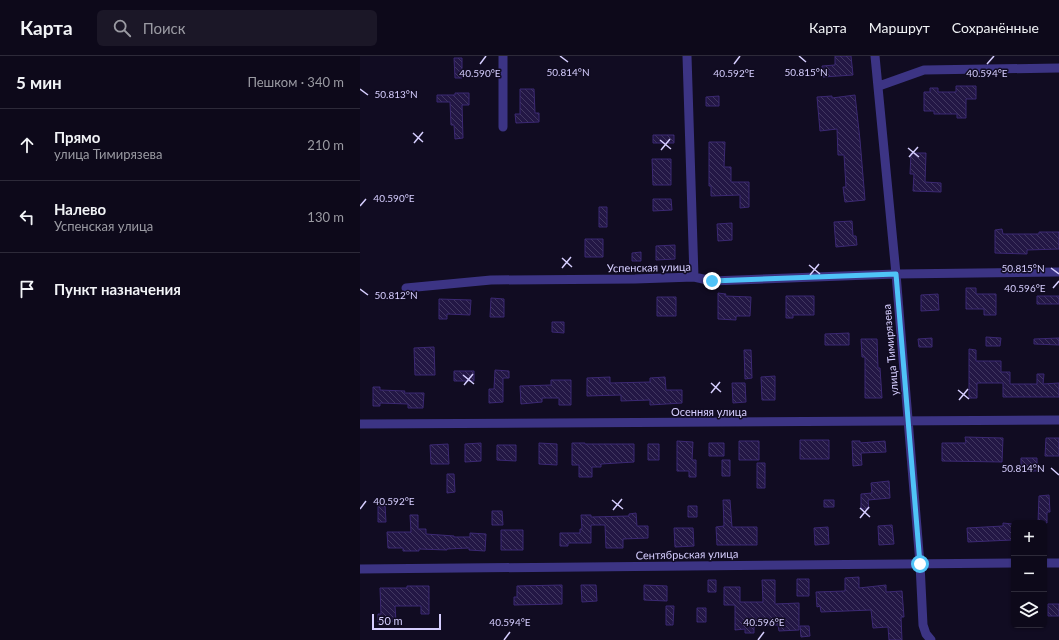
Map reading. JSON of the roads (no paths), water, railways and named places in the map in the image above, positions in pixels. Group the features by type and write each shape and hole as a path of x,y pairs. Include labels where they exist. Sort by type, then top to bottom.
{"street":[{"path":"503,56 503,127"},
{"path":"687,56 694,277"},
{"name":"улица Тимирязева","path":"875,56 896,274 920,564 923,625 926,634 931,640"},
{"path":"879,86 924,70 1059,68"},
{"name":"Успенская улица","path":"406,288 491,280 694,277 712,281 896,274 1059,272"},
{"name":"Осенняя улица","path":"360,424 1059,420"},
{"name":"Сентябрьская улица","path":"360,569 1011,563"},
{"path":"1047,563 1059,563"}]}
